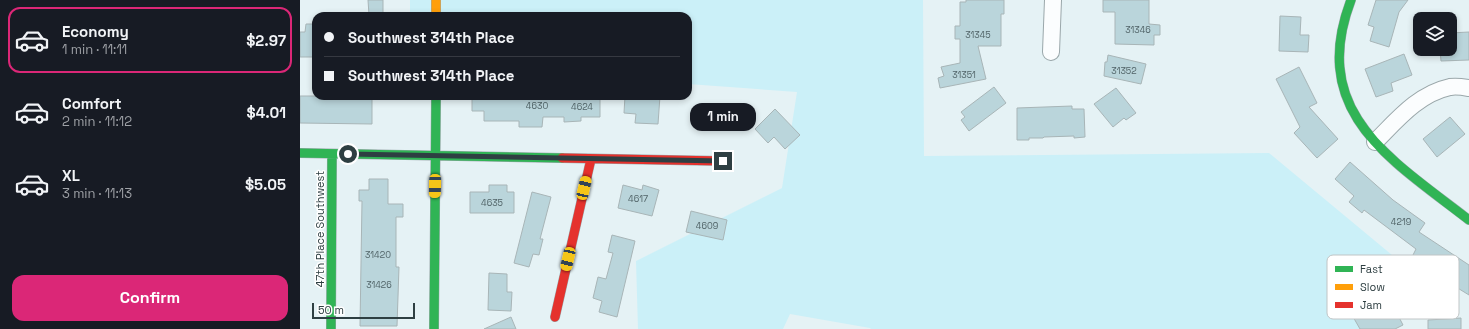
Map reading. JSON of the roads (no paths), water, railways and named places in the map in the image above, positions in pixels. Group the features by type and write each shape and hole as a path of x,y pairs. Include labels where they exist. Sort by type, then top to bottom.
{"street":[{"path":"436,0 436,12"},
{"path":"1051,52 1052,0"},
{"path":"1350,0 1345,12 1338,42 1338,58 1346,98 1355,116 1375,142 1387,154 1469,220"},
{"path":"1375,142 1415,103 1432,92 1452,86 1469,88"},
{"path":"434,329 436,100"},
{"path":"300,154 436,155 723,161"},
{"name":"47th Place Southwest","path":"331,329 332,154"},
{"path":"555,316 591,159"}]}
